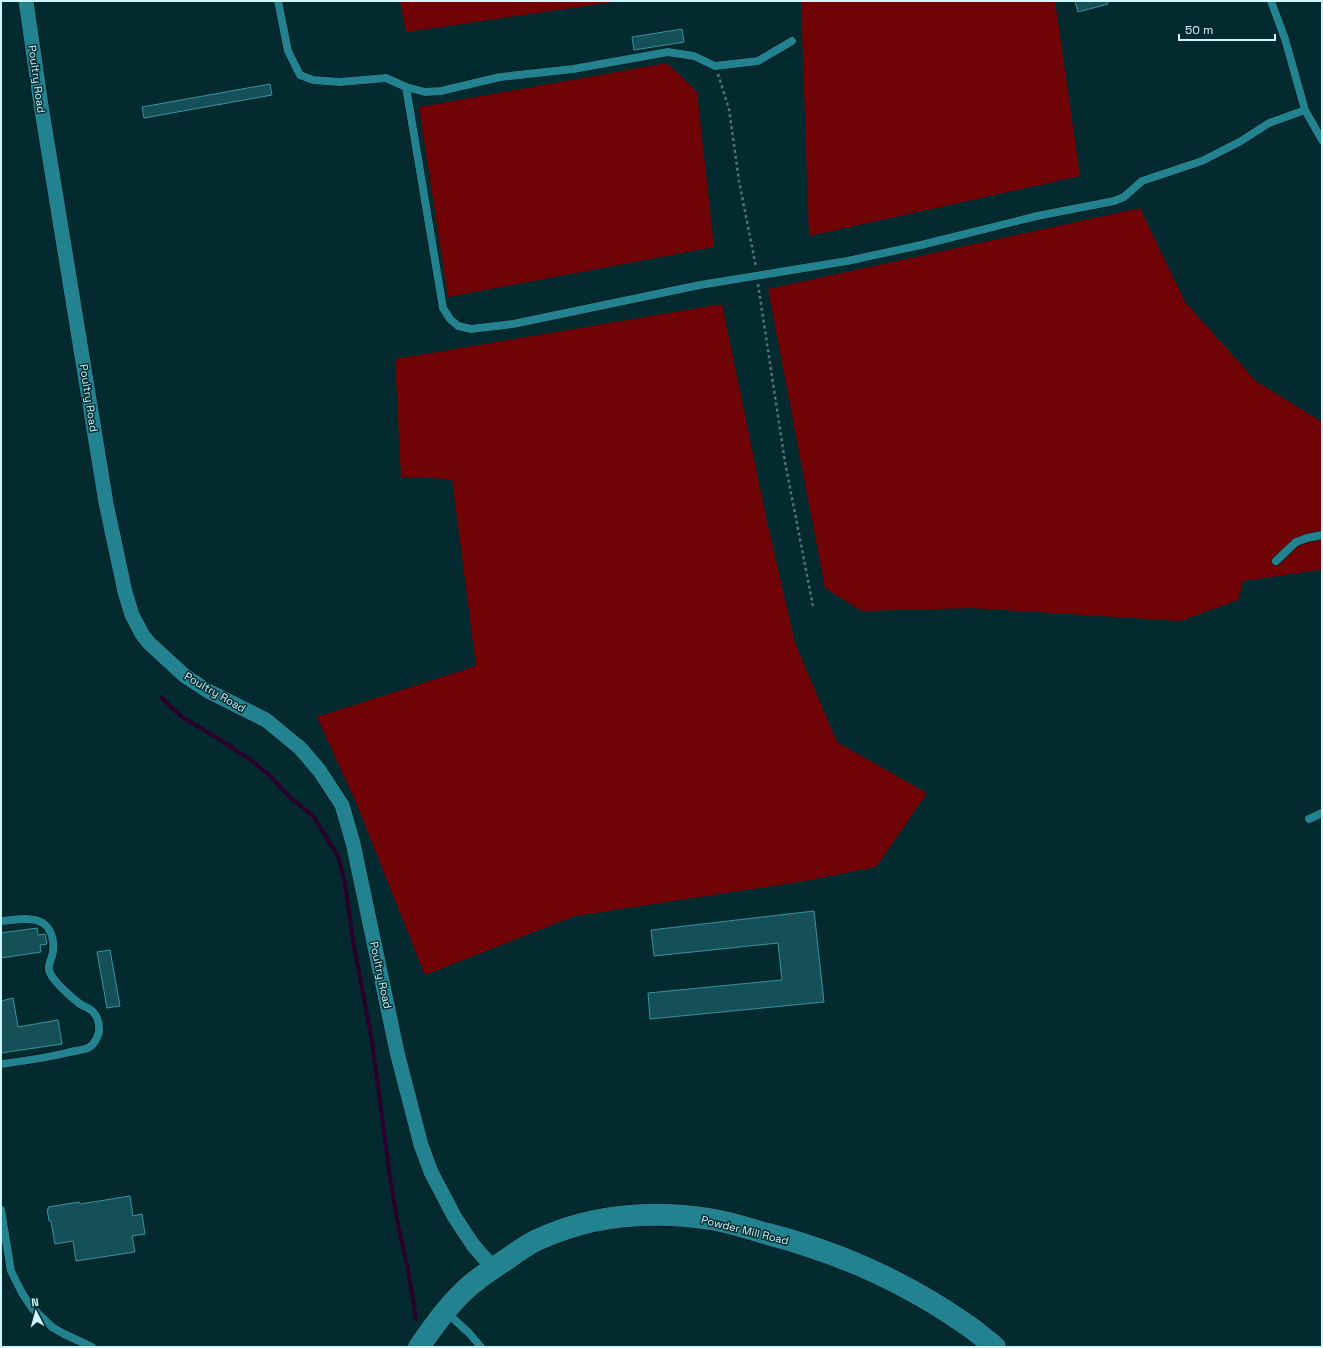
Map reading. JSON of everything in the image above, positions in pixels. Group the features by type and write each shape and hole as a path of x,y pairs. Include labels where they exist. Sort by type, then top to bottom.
{"main road":[{"name":"Powder Mill Road","path":"420,1347 446,1311 464,1291 492,1268 535,1240 561,1230 605,1218 663,1215 712,1219 801,1244 858,1265 894,1282 946,1311 965,1323 995,1347"}],"street":[{"name":"Poultry Road","path":"26,1 41,106 106,503 132,615 142,634 149,643 185,676 208,691 266,720 300,748 319,770 342,805 353,843 397,1052 421,1146 431,1172 454,1216 473,1245 492,1268"}],"lane":[{"path":"278,1 288,52 300,75 313,80 340,82 386,78 406,87 425,92 441,91 500,78 573,69 668,52 694,56 715,66 758,61 792,40"},
{"path":"1271,1 1285,39 1305,110 1322,140"},
{"path":"406,87 443,308 450,319 458,326 471,328 513,324 700,286 847,262 1037,216 1114,201 1124,197 1142,181 1202,161 1241,141 1269,123 1305,110"},
{"path":"1276,561 1296,542 1322,535"},
{"path":"1309,818 1322,813"},
{"path":"1,921 19,919 36,920 44,924 50,930 53,946 52,956 48,964 50,973 54,980 80,1004 91,1010 98,1017 100,1031 98,1038 89,1048 46,1058 1,1064"},
{"path":"1,1216 5,1254 15,1281 32,1308 52,1326 64,1334 92,1347"},
{"path":"446,1311 481,1347"}],"path":[{"path":"715,66 729,109 739,181 757,276 785,462 813,606"}],"shaded area":[{"path":"400,1 620,1 406,32"},
{"path":"801,1 1055,1 1080,176 809,236"},
{"path":"667,63 697,92 714,247 448,297 419,107"},
{"path":"1140,208 1185,302 1256,381 1322,422 1322,571 1319,570 1243,581 1238,600 1180,621 971,608 862,611 825,588 768,289"},
{"path":"722,304 766,517 795,643 837,742 927,793 876,867 799,882 575,916 425,975 355,800 317,717 476,666 452,479 401,477 395,359"}],"building":[{"path":"1075,1 1107,1 1108,4 1078,12"},
{"path":"682,29 684,42 634,50 632,37"},
{"path":"270,84 272,95 144,118 142,107"},
{"path":"814,911 824,1002 650,1019 648,993 782,980 778,943 654,956 651,930"},
{"path":"37,928 38,935 45,934 47,944 40,945 41,952 1,958 1,933"},
{"path":"110,950 120,1006 107,1008 97,952"},
{"path":"13,998 18,1027 58,1020 62,1044 1,1053 1,1001"},
{"path":"130,1196 133,1216 142,1214 145,1234 132,1236 135,1252 76,1261 73,1241 55,1244 51,1221 49,1221 48,1207 79,1202 80,1204"}],"waterway":[{"path":"161,697 182,717 248,758 268,774 290,797 313,816 338,856 345,883 353,941 372,1041 390,1177 416,1319"}]}
